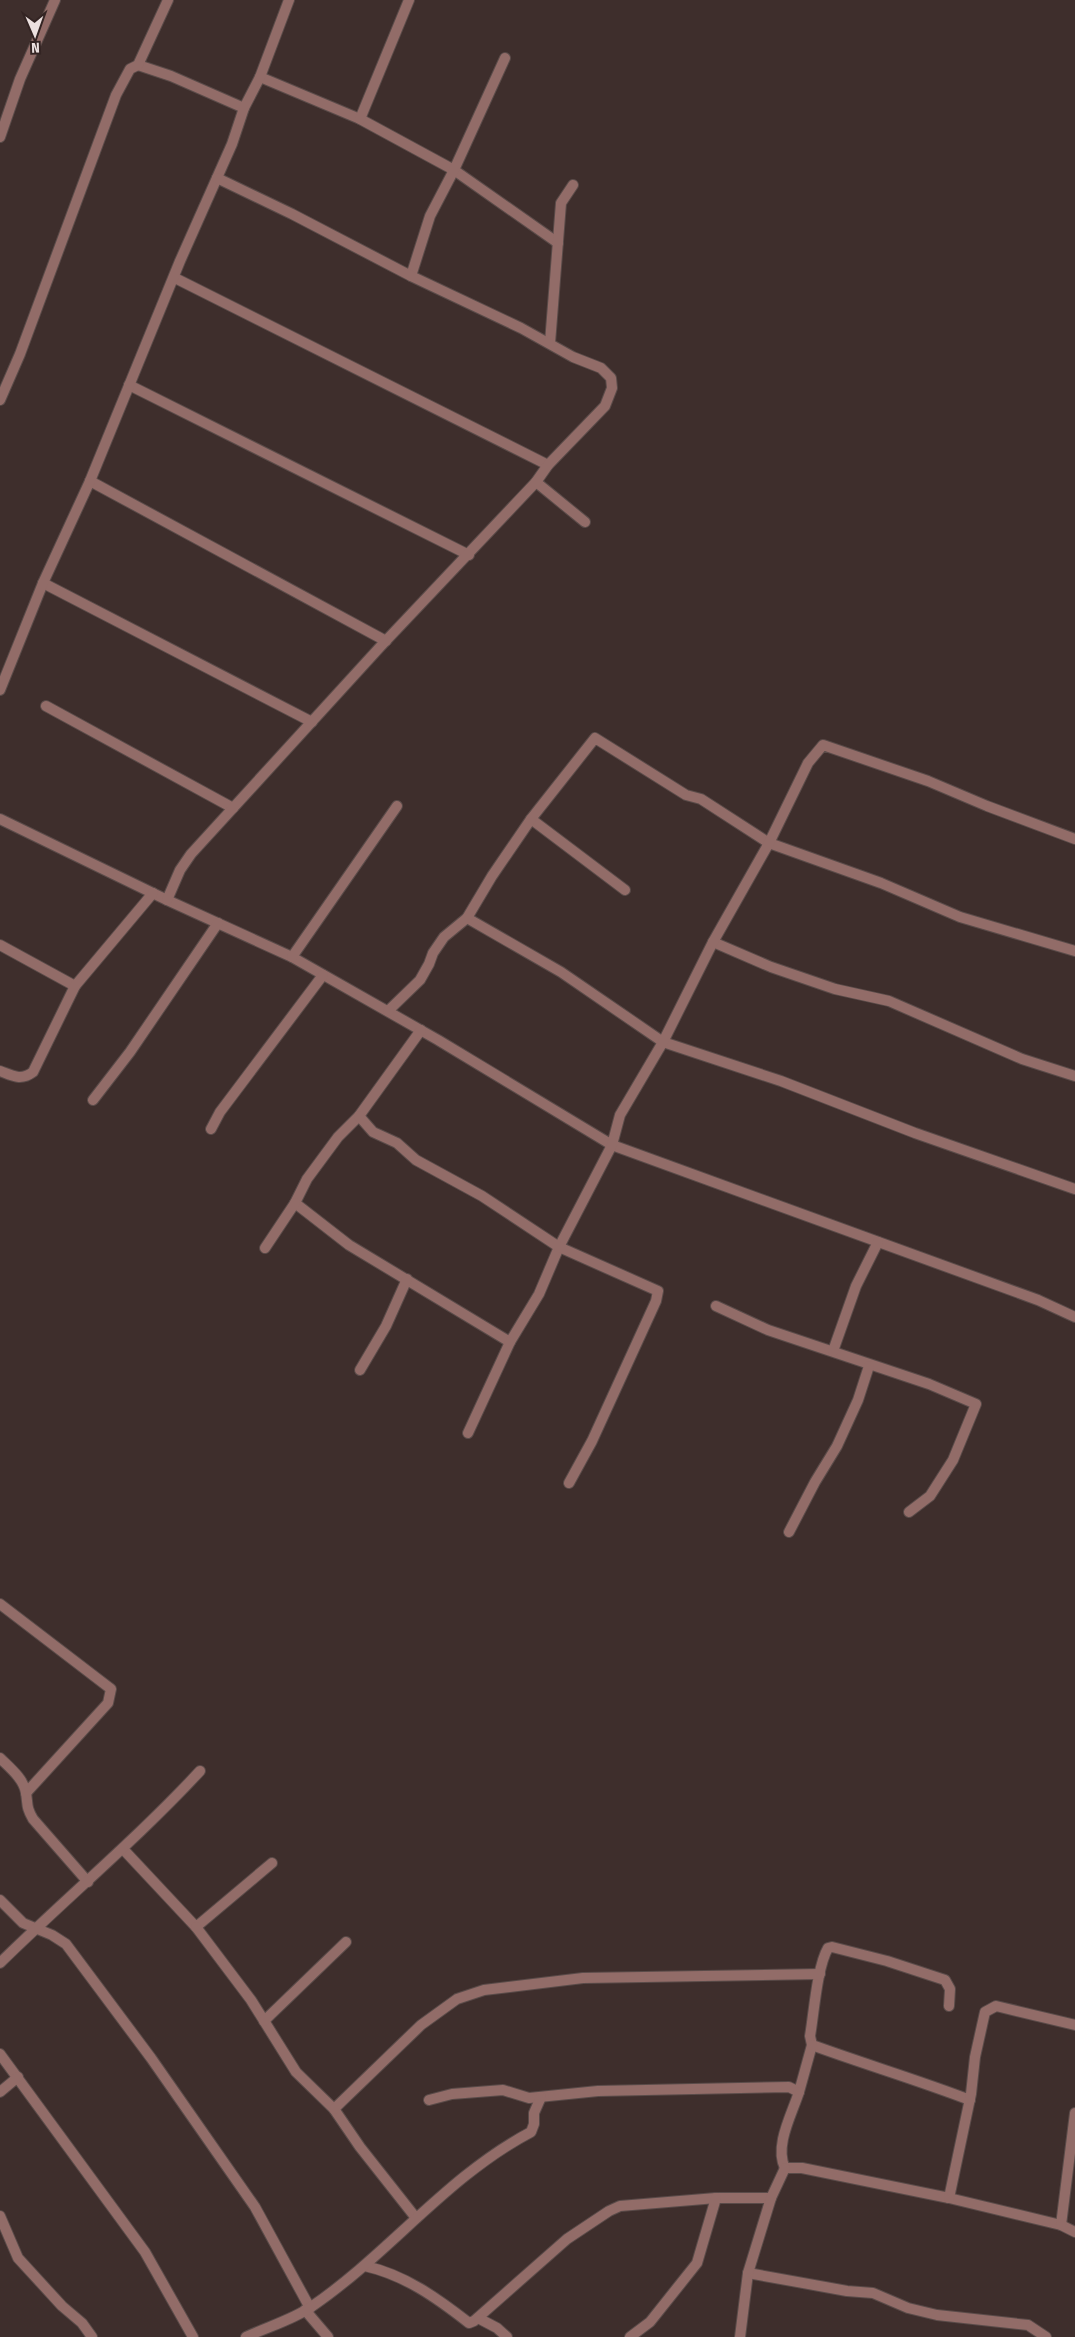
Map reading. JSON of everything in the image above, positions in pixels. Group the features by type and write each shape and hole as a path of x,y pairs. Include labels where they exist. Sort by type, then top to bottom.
{"street":[{"path":"0,137 20,79 55,0"},
{"path":"0,400 20,354 116,95 130,70 138,65 168,0"},
{"path":"0,690 43,583 90,481 232,144 244,108 260,77 289,0"},
{"path":"360,119 409,0"},
{"path":"411,276 430,216 454,170 505,58"},
{"path":"138,65 171,76 244,108"},
{"path":"260,77 360,119 454,170 558,243"},
{"path":"167,900 180,870 191,854 386,641 536,482 548,465 605,406 612,388 611,378 601,368 411,276 292,214 217,178"},
{"path":"550,343 561,203 573,184"},
{"path":"175,278 548,465"},
{"path":"129,385 469,555"},
{"path":"90,481 386,641"},
{"path":"536,482 585,522"},
{"path":"43,583 312,722"},
{"path":"46,706 233,808"},
{"path":"388,1011 420,980 429,964 432,953 444,937 467,918 492,876 531,819 595,738 686,795 701,799 769,843 881,882 960,917 1075,951"},
{"path":"468,1433 510,1342 539,1294 559,1247 612,1145 620,1115 663,1042 713,942 769,843 808,763 823,745 937,784 987,806 1075,839"},
{"path":"292,957 397,806"},
{"path":"0,819 167,900 292,957 421,1030 612,1145 1038,1300 1075,1317"},
{"path":"531,819 625,890"},
{"path":"0,1071 18,1078 26,1077 33,1072 75,986 153,893"},
{"path":"467,918 561,972 663,1042 781,1081 915,1133 1075,1188"},
{"path":"93,1100 130,1052 218,923"},
{"path":"713,942 771,967 835,989 889,1001 1022,1059 1075,1076"},
{"path":"0,945 75,986"},
{"path":"211,1129 220,1112 323,974"},
{"path":"265,1248 295,1203 307,1179 338,1137 359,1116 421,1030"},
{"path":"359,1116 373,1132 397,1143 416,1160 482,1196 559,1247 658,1291 656,1301 592,1441 569,1482"},
{"path":"295,1203 349,1245 510,1342"},
{"path":"833,1351 856,1286 878,1242"},
{"path":"360,1370 386,1326 407,1279"},
{"path":"716,1306 768,1330 833,1351 870,1366 929,1384 976,1404 953,1460 930,1496 909,1512"},
{"path":"789,1532 815,1482 837,1446 858,1400 870,1366"},
{"path":"0,1604 111,1689 108,1703 26,1793"},
{"path":"0,1758 22,1781 26,1793 26,1808 33,1819 88,1882"},
{"path":"0,1964 36,1928 123,1849 200,1771"},
{"path":"123,1849 196,1927 251,2000 296,2072 334,2109 360,2147 416,2218"},
{"path":"196,1927 272,1864"},
{"path":"0,1900 24,1923 52,1935 66,1944 150,2058 255,2207 307,2309 328,2337"},
{"path":"264,2021 346,1942"},
{"path":"785,2168 781,2160 782,2142 812,2045 810,2036 820,1974 824,1955 828,1948 832,1947 887,1961 945,1980 950,1988 948,2006"},
{"path":"334,2109 421,2025 457,1999 484,1990 583,1978 820,1974"},
{"path":"949,2198 970,2100 984,2012 996,2006 1075,2025"},
{"path":"812,2045 869,2066 926,2082 970,2100"},
{"path":"0,2054 145,2252 193,2337"},
{"path":"0,2092 18,2077"},
{"path":"429,2100 452,2094 503,2090 529,2098 598,2091 770,2087 789,2087 799,2092"},
{"path":"246,2337 307,2309 365,2266 416,2218 492,2155 530,2132 534,2124 534,2113 541,2097"},
{"path":"1062,2225 1075,2113"},
{"path":"740,2337 748,2273 771,2198 785,2168"},
{"path":"785,2168 802,2168 949,2198 1062,2225 1075,2232"},
{"path":"365,2266 385,2271 425,2291 469,2323 478,2318 567,2239 609,2211 632,2204 716,2198 771,2198"},
{"path":"630,2337 650,2322 697,2264 716,2198"},
{"path":"0,2216 18,2258 62,2306 82,2323 92,2337"},
{"path":"748,2273 847,2291 873,2293 908,2308 937,2315 1028,2325 1046,2337"},
{"path":"478,2318 497,2328 507,2337"}]}
